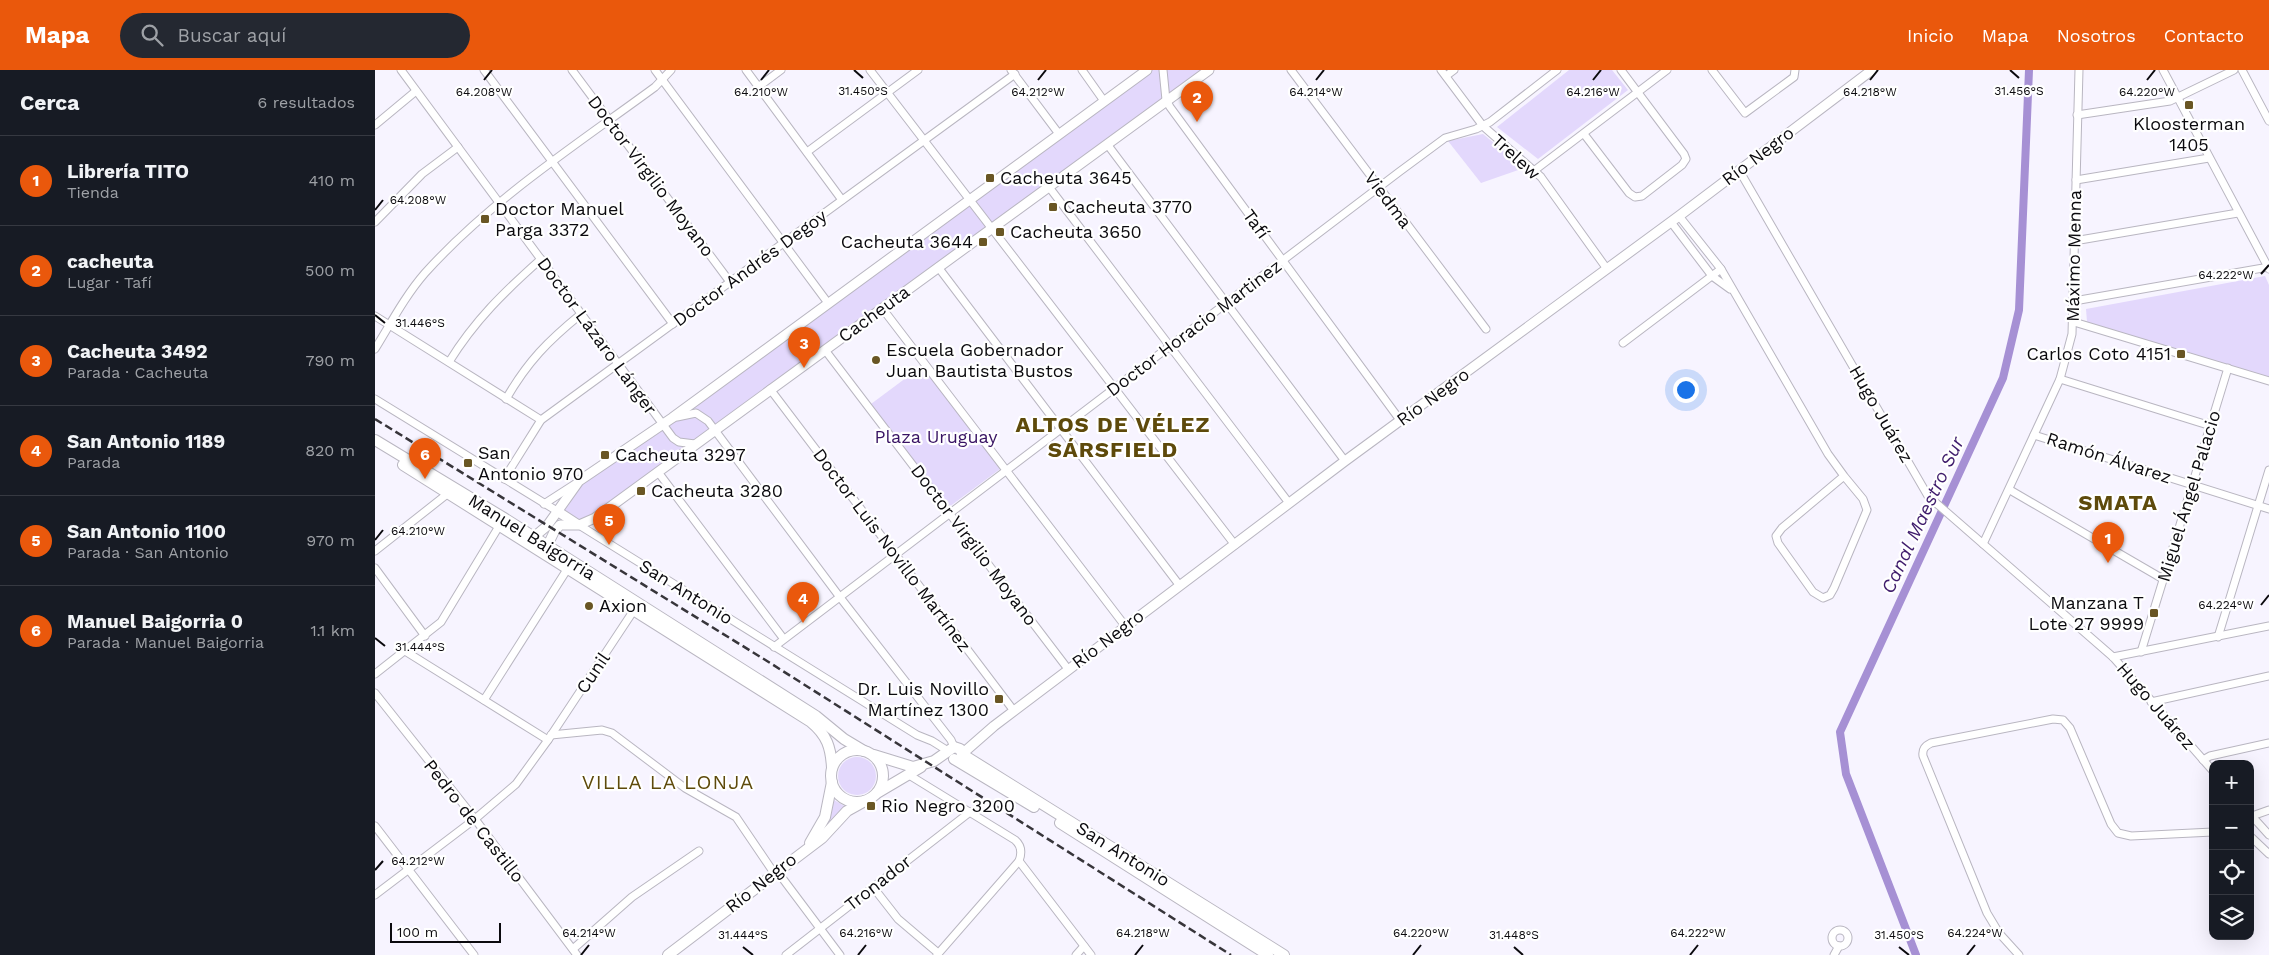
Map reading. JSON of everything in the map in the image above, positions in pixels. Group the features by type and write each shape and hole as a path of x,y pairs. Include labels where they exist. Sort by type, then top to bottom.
{"main road":[{"name":"Manuel Baigorria","path":"375,440 451,491"},
{"name":"Manuel Baigorria","path":"375,448 451,491 816,716 844,739 867,752"},
{"name":"Manuel Baigorria","path":"546,550 569,568 811,722 823,732 829,744 832,768"},
{"path":"924,765 908,766 867,752 847,752 838,758 832,768 832,781 836,791 844,798 854,802 865,801 924,765 955,752"},
{"path":"867,752 877,759 883,772 883,780 877,793"},
{"name":"San Antonio","path":"955,752 1049,816 1268,955"},
{"name":"San Antonio","path":"955,752 1284,955"},
{"name":"Río Negro","path":"806,848 825,817 832,781"},
{"name":"Río Negro","path":"668,955 825,835 847,811 865,801"}],"street":[{"name":"Doctor Lázaro Lánger","path":"401,70 663,424 676,440 695,444"},
{"path":"484,70 673,324"},
{"name":"Doctor Virgilio Moyano","path":"572,70 730,282"},
{"path":"655,70 828,303"},
{"path":"375,349 409,294 425,273 499,203 662,80 671,70"},
{"path":"746,70 843,200"},
{"path":"758,87 781,70"},
{"path":"870,70 1235,545"},
{"path":"807,152 918,70"},
{"path":"1081,70 1105,101"},
{"name":"Cacheuta","path":"530,540 547,526 579,482 672,418 1147,70"},
{"path":"1163,70 1166,100"},
{"name":"Cacheuta","path":"546,550 554,532 560,525 579,525 595,518 1209,70"},
{"name":"Viedma","path":"1291,70 1485,329"},
{"path":"1443,73 1454,70"},
{"name":"Doctor Horacio Martinez","path":"774,647 783,638 1445,138 1483,126 1557,70"},
{"path":"1583,134 1629,193 1635,197 1642,196 1683,165 1686,159 1684,154 1621,70"},
{"path":"1535,170 1667,70"},
{"path":"1712,70 1745,113 1795,72"},
{"name":"Río Negro","path":"955,752 994,726 1289,503 1671,222 1872,70"},
{"name":"Máximo Menna","path":"1983,544 2061,379 2074,322 2074,241 2079,70"},
{"path":"2074,300 2269,267 2238,213 2163,70"},
{"path":"2077,116 2178,98 2234,70"},
{"path":"2242,70 2269,121"},
{"path":"1013,72 1059,134"},
{"name":"Doctor Andrés Degoy","path":"504,479 541,420 843,200 1013,72"},
{"name":"Trelew","path":"1443,73 1483,126 1535,170 1607,269"},
{"path":"375,125 416,91"},
{"name":"Tafí","path":"1166,100 1401,420"},
{"path":"1107,144 1345,462"},
{"path":"375,222 422,174 458,147"},
{"path":"2076,180 2209,158"},
{"name":"Hugo Juárez","path":"1739,170 1933,502 2113,656 2151,702 2209,766"},
{"path":"1049,186 1289,503"},
{"path":"2074,241 2238,213"},
{"path":"1679,216 1721,269 1828,454 1863,499 1867,510 1834,588 1830,595 1823,598 1813,592 1777,543 1776,536 1782,528 1844,476"},
{"path":"1671,222 1712,276 1733,290"},
{"path":"449,362 474,324 503,292 541,259"},
{"path":"938,267 1180,586"},
{"path":"1623,343 1721,269"},
{"path":"882,308 1126,627"},
{"path":"506,399 524,370 546,343 581,314"},
{"path":"375,316 541,420"},
{"path":"2074,322 2269,381"},
{"name":"Doctor Virgilio Moyano","path":"825,350 1068,670"},
{"name":"Miguel Ángel Palacio","path":"2141,652 2228,368"},
{"path":"2061,379 2211,426"},
{"name":"Doctor Luis Novillo Martínez","path":"770,389 1014,711"},
{"name":"San Antonio","path":"375,398 917,736 955,752"},
{"name":"Doctor Lázaro Lánger","path":"672,418 696,414 704,417 951,740 955,752"},
{"name":"Ramón Álvarez","path":"2034,435 2269,509"},
{"path":"2218,637 2269,470"},
{"path":"658,472 783,638"},
{"path":"544,504 579,482"},
{"path":"2010,490 2163,579"},
{"path":"375,551 451,491"},
{"path":"375,674 425,636 445,616 502,522"},
{"path":"375,568 425,636"},
{"path":"484,700 569,568"},
{"name":"Cunil","path":"375,895 475,819 516,784 550,738 634,610"},
{"path":"2113,656 2269,626"},
{"path":"405,651 550,738 602,730 612,734 685,788 736,817 775,872 840,955"},
{"path":"2151,702 2269,676"},
{"name":"Pedro de Castillo","path":"375,693 475,819 575,952 632,897 699,851"},
{"path":"2019,955 1999,933 1987,913 1923,756 1924,748 1931,743 2053,719 2063,720 2070,728 2111,824 2119,833 2131,836 2209,832"},
{"path":"2203,760 2210,756 2269,743"},
{"path":"873,887 898,919 937,954 1019,861 1021,853 1019,843 909,774"},
{"path":"2254,814 2269,810"},
{"name":"Tronador","path":"786,955 970,812"},
{"path":"2254,818 2269,835"},
{"path":"375,826 475,955"},
{"path":"2254,840 2269,854"},
{"path":"1019,861 1091,955"},
{"path":"1076,955 1084,946"},
{"path":"1833,955 1839,946"}],"green space":[{"path":"1147,70 1209,70 579,525 557,511 573,488"},
{"path":"1569,70 1612,70 1628,90 1538,159 1497,127"},
{"path":"1483,134 1524,168 1481,183 1448,141"},
{"path":"2265,276 2269,285 2269,378 2087,322 2086,309"},
{"name":"Plaza Uruguay","path":"922,366 1000,469 949,507 871,404"},
{"path":"857,757 870,763 876,776 870,789 857,795 844,789 838,776 844,763"},
{"path":"834,800 846,807 824,830"}],"waterway":[{"name":"Canal Maestro Sur","path":"1916,955 1846,774 1840,732 2003,378 2019,310 2029,70"}],"railway":[{"path":"375,419 767,661 1231,955"}],"place":[{"name":"Kloosterman 1405","path":"2189,105"},
{"name":"cacheuta","path":"1197,122"},
{"name":"Cacheuta 3645","path":"990,178"},
{"name":"Cacheuta 3770","path":"1053,207"},
{"name":"Doctor Manuel Parga 3372","path":"485,219"},
{"name":"Cacheuta 3650","path":"1000,232"},
{"name":"Cacheuta 3644","path":"983,242"},
{"name":"Carlos Coto 4151","path":"2181,354"},
{"name":"Escuela Gobernador Juan Bautista Bustos","path":"876,360"},
{"name":"Cacheuta 3492","path":"804,368"},
{"name":"Cacheuta 3297","path":"605,455"},
{"name":"San Antonio 970","path":"468,463"},
{"name":"Manuel Baigorria 0","path":"425,479"},
{"name":"Cacheuta 3280","path":"641,491"},
{"name":"San Antonio 1100","path":"609,545"},
{"name":"Librería TITO","path":"2108,563"},
{"name":"Axion","path":"589,606"},
{"name":"Manzana T Lote 27 9999","path":"2154,613"},
{"name":"San Antonio 1189","path":"803,623"},
{"name":"Dr. Luis Novillo Martínez 1300","path":"999,699"},
{"name":"Rio Negro 3200","path":"871,806"}],"district":[{"name":"ALTOS DE VÉLEZ SÁRSFIELD","path":"1113,436"},
{"name":"SMATA","path":"2118,502"},
{"name":"VILLA LA LONJA","path":"668,782"}]}
